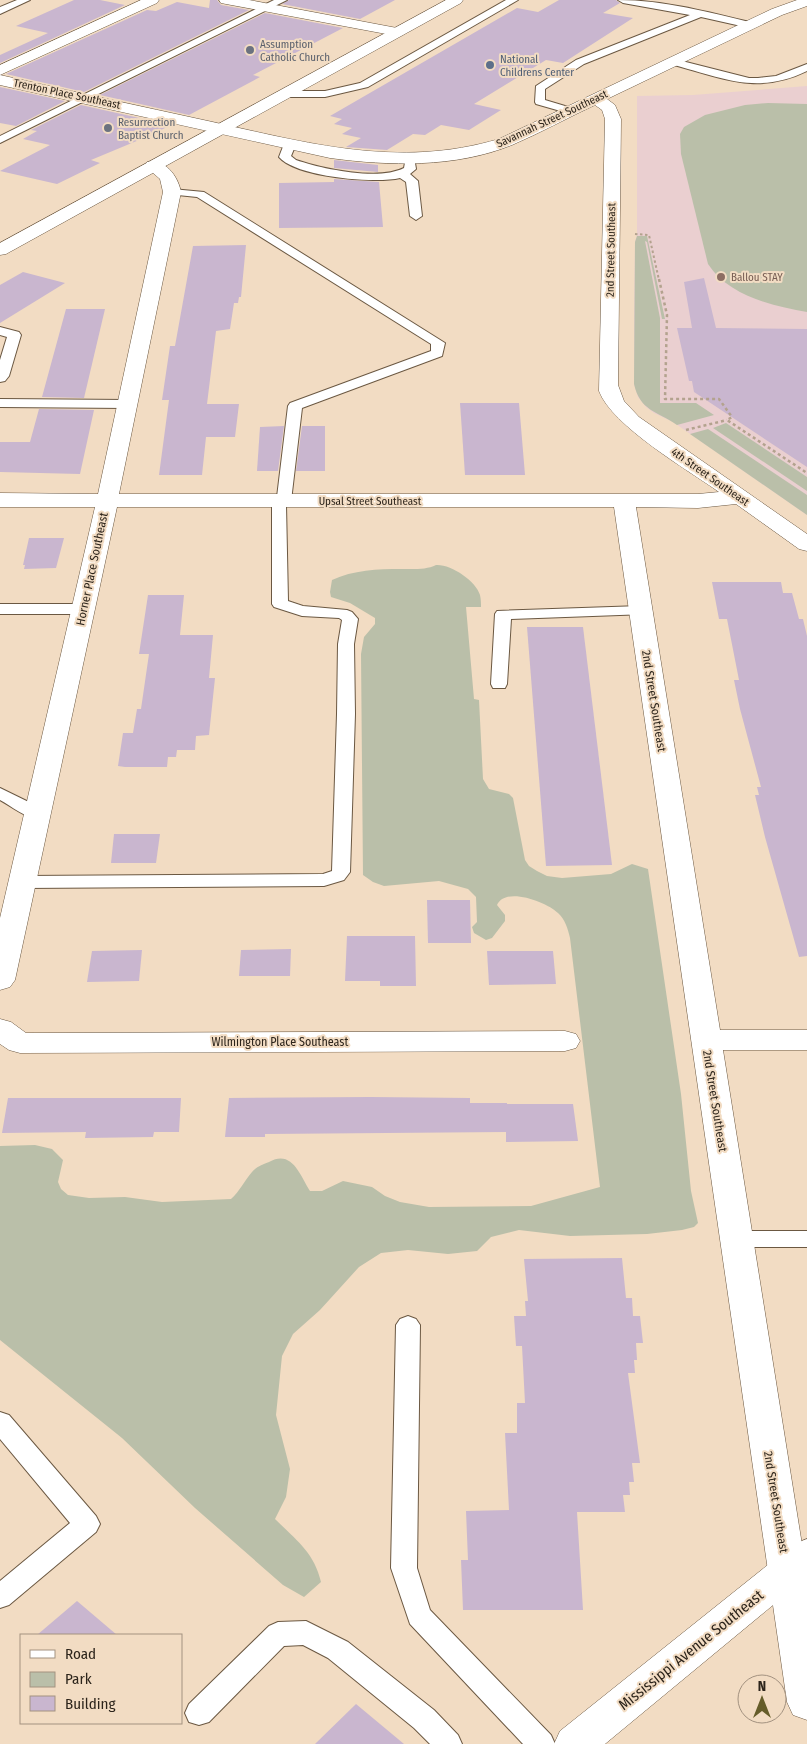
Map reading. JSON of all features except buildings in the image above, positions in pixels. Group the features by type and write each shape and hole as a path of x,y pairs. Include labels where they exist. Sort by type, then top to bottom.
{"street":[{"path":"0,71 152,0"},
{"path":"226,0 397,32"},
{"path":"0,250 456,0"},
{"name":"Savannah Street Southeast","path":"222,128 346,156 410,159 448,156 491,147 571,111 750,25 805,3"},
{"name":"Trenton Place Southeast","path":"0,80 222,128"},
{"name":"2nd Street Southeast","path":"596,99 609,108 613,119 608,385 610,396 617,406"},
{"path":"153,166 171,180 172,192"},
{"name":"Horner Place Southeast","path":"0,980 84,609 172,192"},
{"name":"4th Street Southeast","path":"617,406 632,421 807,544"},
{"name":"Upsal Street Southeast","path":"0,500 698,501 739,497"},
{"name":"2nd Street Southeast","path":"624,501 736,1239 797,1563 807,1702"},
{"name":"Wilmington Place Southeast","path":"0,1029 20,1043 565,1041"},
{"path":"706,1040 807,1040"},
{"name":"Mississippi Avenue Southeast","path":"574,1744 797,1563"}],"lane":[{"path":"0,10 24,0"},
{"path":"0,140 282,0"},
{"path":"284,94 325,94 364,85 513,0"},
{"path":"623,0 750,25"},
{"path":"571,111 540,102 540,88 580,62 700,14"},
{"path":"674,62 759,82 782,80 807,67"},
{"path":"290,144 284,157 288,162 298,166 338,173 381,177 402,174 410,169 410,159"},
{"path":"402,174 412,181 416,216"},
{"path":"23,882 324,880 337,876 340,872 346,714 346,644 350,619 341,613 302,610 280,604 282,501 295,406 437,353 438,343 200,194 172,192"},
{"path":"0,331 14,335 0,378"},
{"path":"0,403 128,404"},
{"path":"0,609 84,609"},
{"path":"499,684 503,614 641,610"},
{"path":"0,793 38,814"},
{"path":"736,1239 807,1239"},
{"path":"408,1325 404,1568 419,1616 541,1744"},
{"path":"0,1422 87,1524 0,1596"},
{"path":"199,1713 278,1634 306,1633 338,1650 424,1719 448,1744"}],"path":[{"path":"634,234 649,235 667,315 665,399 719,399 732,417 727,420 683,431"},
{"path":"727,420 807,474"}],"shaded area":[{"name":"Ballou STAY","path":"807,86 807,515 673,422 646,407 638,397 634,384 634,317 635,242 637,235 637,96 693,95"}],"green space":[{"path":"768,103 807,104 807,312 766,303 739,292 717,275 708,264 681,154 680,134 684,127 705,115 745,105"},
{"path":"637,236 647,236 665,319 662,319 647,242 645,241 660,318 660,403 696,403 714,415 677,425 650,409 640,400 634,384 635,242"},
{"path":"726,423 807,477 807,491 713,428"},
{"path":"708,429 807,495 807,515 690,434"},
{"path":"436,565 449,567 462,574 474,584 480,595 481,607 466,607 474,699 479,700 483,779 489,789 509,794 513,798 525,860 529,866 547,876 562,878 611,874 632,864 648,869 681,1094 691,1191 698,1223 694,1227 682,1230 647,1234 570,1236 519,1230 491,1237 477,1251 448,1254 408,1250 381,1253 359,1267 320,1310 293,1334 282,1356 276,1415 290,1469 286,1497 275,1519 309,1554 318,1572 321,1582 304,1597 283,1585 195,1508 122,1438 0,1340 0,1146 35,1145 52,1149 63,1160 58,1182 61,1189 68,1195 89,1198 125,1197 162,1202 231,1199 254,1170 277,1159 289,1161 299,1171 310,1191 322,1191 343,1181 372,1187 385,1196 400,1202 429,1207 531,1206 600,1187 570,938 563,918 553,909 536,901 517,896 501,899 497,905 505,915 505,921 492,938 486,940 474,933 472,927 477,922 476,897 468,889 439,881 384,886 373,882 363,875 361,654 364,637 375,624 375,618 350,603 331,597 332,580 348,574 366,571 419,569"}],"place":[{"name":"Assumption Catholic Church","path":"250,50"},
{"name":"National Childrens Center","path":"490,65"},
{"name":"Resurrection Baptist Church","path":"108,128"},
{"name":"Ballou STAY","path":"721,277"}]}
